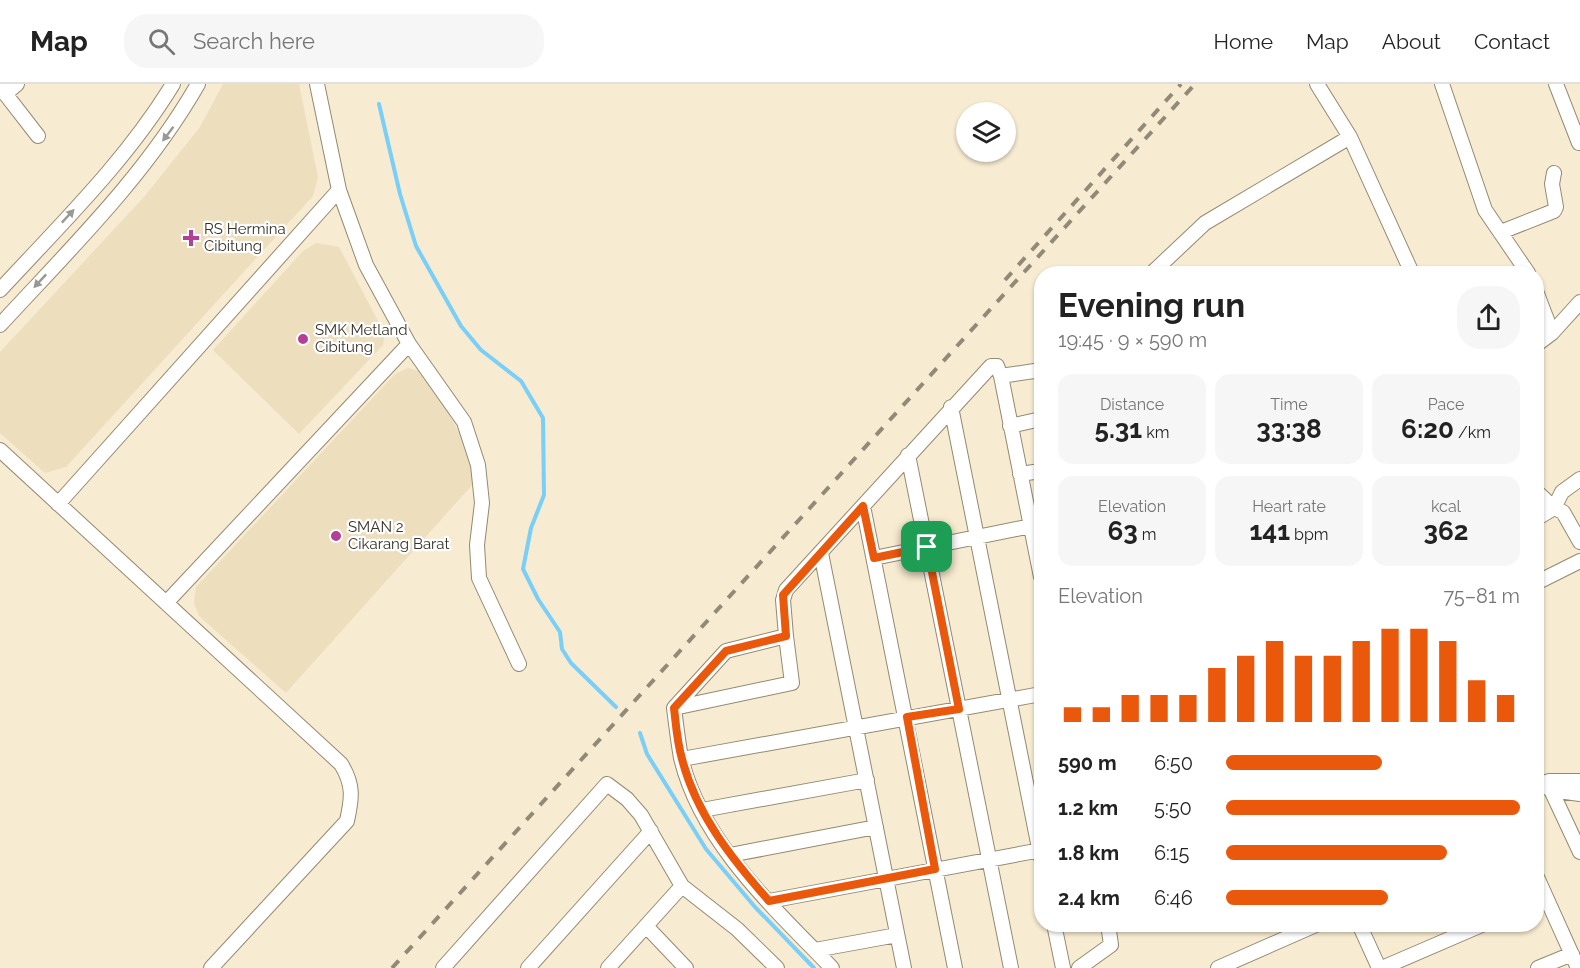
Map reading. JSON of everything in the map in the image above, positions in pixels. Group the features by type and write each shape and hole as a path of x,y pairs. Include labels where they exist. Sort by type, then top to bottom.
{"street":[{"path":"17,84 3,90 38,136"},
{"path":"0,290 114,167 156,112 173,84"},
{"path":"0,325 130,183 175,125 198,84"},
{"path":"317,84 339,190 366,265 410,344 464,423 478,465 482,503 477,545 479,578 519,664"},
{"path":"1317,84 1350,137 1409,266"},
{"path":"1442,84 1485,210 1523,266"},
{"path":"1556,84 1579,143"},
{"path":"1159,266 1205,223 1350,137"},
{"path":"1501,232 1554,211 1556,207 1552,184 1554,173"},
{"path":"58,504 339,190"},
{"path":"1544,339 1580,302"},
{"path":"1544,312 1552,333"},
{"path":"166,603 410,344"},
{"path":"674,708 792,684 783,595 988,367 997,366 1001,376 1020,474 1034,519"},
{"path":"1001,376 1034,371"},
{"path":"951,407 1034,822"},
{"path":"1010,426 1034,421"},
{"path":"0,450 341,764 351,780 353,797 347,821 211,968"},
{"path":"908,455 1011,968"},
{"path":"1020,474 1034,472"},
{"path":"1544,514 1554,508 1562,492 1580,479"},
{"path":"1544,499 1554,508 1563,512 1580,542"},
{"path":"863,506 907,717 955,968"},
{"path":"874,558 1034,525"},
{"path":"821,553 904,968"},
{"path":"1544,579 1580,561"},
{"path":"674,708 726,651 786,636"},
{"path":"682,759 1034,696"},
{"path":"674,708 682,759 702,810 729,855 832,968"},
{"path":"702,810 867,780"},
{"path":"1545,785 1580,781"},
{"path":"443,968 605,784 610,784 627,799 651,831 682,886 737,929 777,968"},
{"path":"1545,785 1580,794"},
{"path":"1545,785 1580,852"},
{"path":"729,855 876,827"},
{"path":"528,968 651,831"},
{"path":"769,901 989,859 1034,853"},
{"path":"608,968 682,886"},
{"path":"1544,904 1578,968"},
{"path":"646,926 667,951 686,968"},
{"path":"1056,932 1063,968"},
{"path":"1079,968 1111,945 1109,932"},
{"path":"1218,968 1300,932"},
{"path":"1363,932 1380,968 1465,932"},
{"path":"815,950 897,935"},
{"path":"667,951 674,968"},
{"path":"1538,968 1572,954"}],"shaded area":[{"name":"RS Hermina Cibitung","path":"223,84 299,84 318,177 313,196 66,467 45,473 0,433 0,352 144,197 200,127"},
{"name":"SMK Metland Cibitung","path":"316,243 339,247 385,334 383,345 299,434 213,350 303,251"},
{"name":"SMAN 2 Cikarang Barat","path":"408,368 419,371 438,395 460,434 473,475 473,484 286,693 199,616 194,603 196,587 395,374"}],"waterway":[{"path":"379,104 400,194 416,246 461,326 481,350 521,381 543,418 544,495 531,528 523,569 538,599 560,632 562,649 571,663 616,707"},
{"path":"640,733 647,754 706,849 755,907 814,968"}],"railway":[{"path":"1005,280 1181,84"},
{"path":"392,968 1195,84"}],"place":[{"name":"RS Hermina Cibitung","path":"191,238"},
{"name":"SMK Metland Cibitung","path":"303,339"},
{"name":"SMAN 2 Cikarang Barat","path":"336,536"}],"route":[{"path":"863,506 874,558 927,547 959,709 907,717 935,869 769,901 729,855 702,810 682,759 674,708 726,651 786,636 783,595 863,506"}]}
